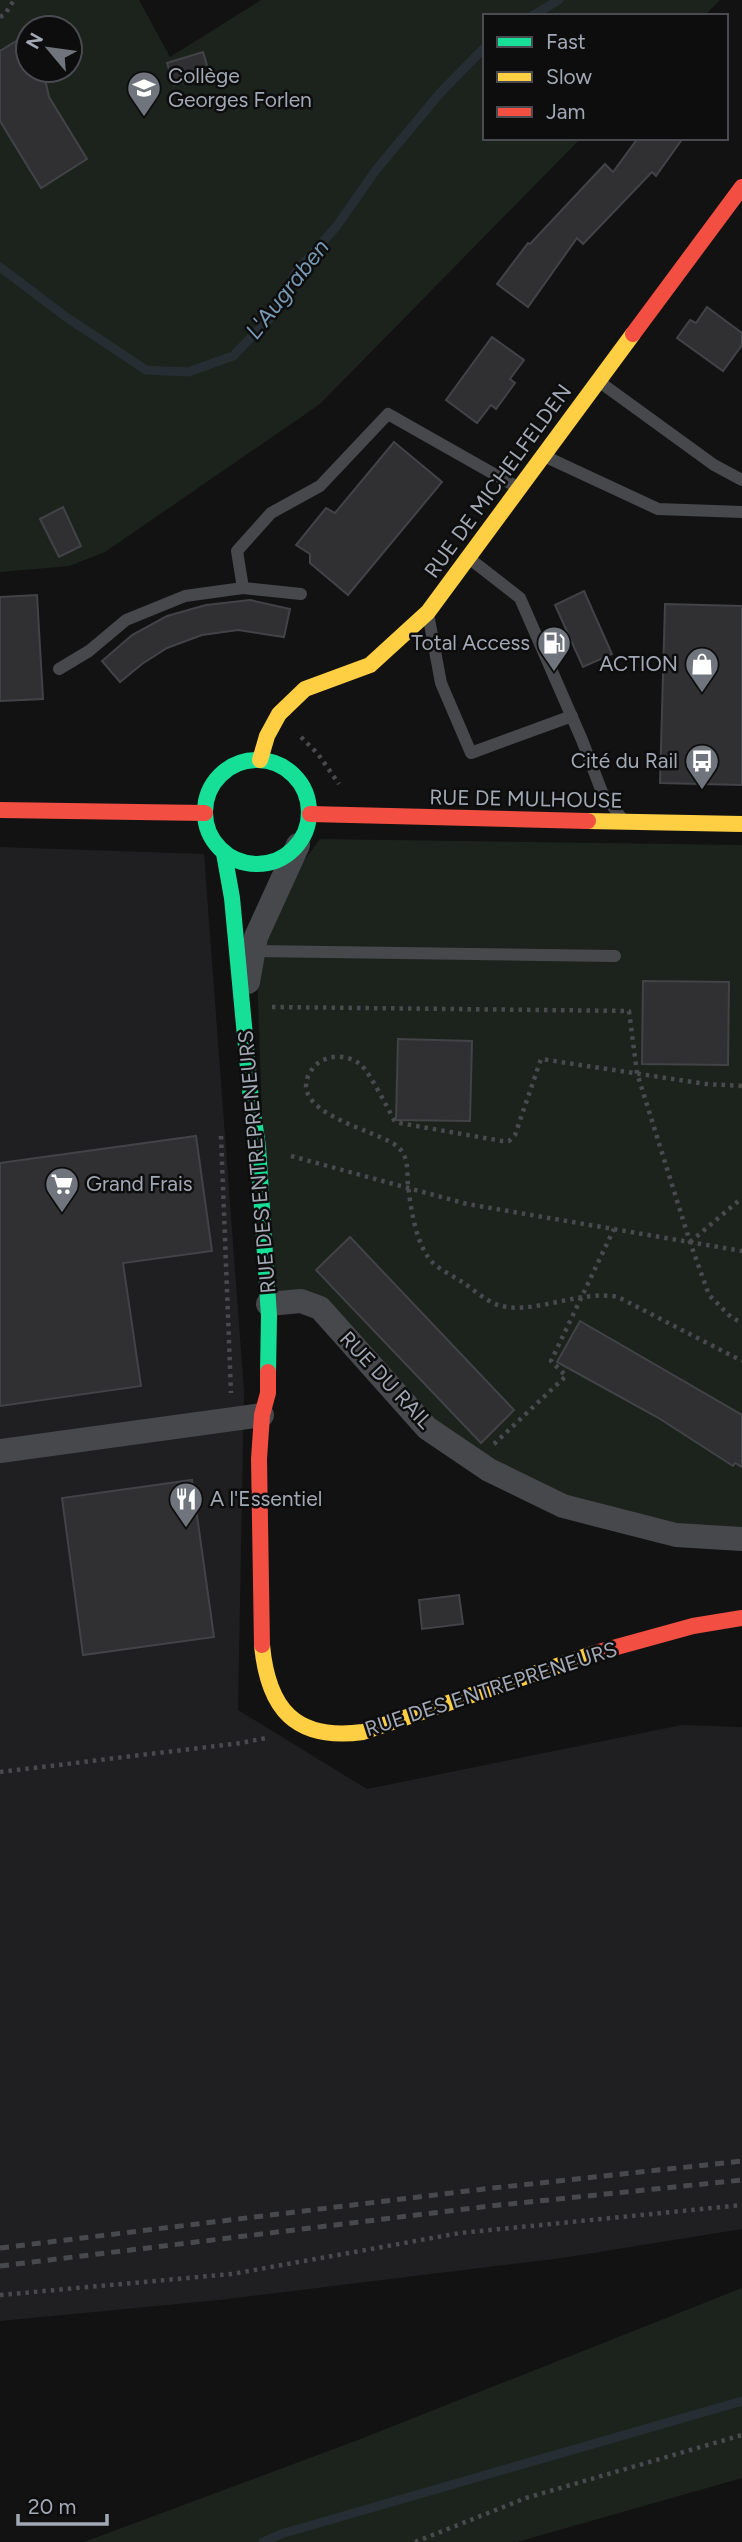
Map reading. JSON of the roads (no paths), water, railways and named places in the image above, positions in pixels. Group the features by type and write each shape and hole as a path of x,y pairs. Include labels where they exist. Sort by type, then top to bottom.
{"street":[{"name":"RUE DE MICHELFELDEN","path":"260,760 267,736 279,714 305,688 370,665 428,612 742,187"},
{"path":"260,760 272,761 289,770 301,782 308,798 310,814 298,845 278,859 254,864 238,861 224,853 213,840 206,823 205,805 211,788 222,773 237,763 260,760"},
{"path":"0,810 205,813"},
{"name":"RUE DE MULHOUSE","path":"310,814 742,824"},
{"name":"RUE DES ENTREPRENEURS","path":"244,1006 256,937 298,845"},
{"name":"RUE DES ENTREPRENEURS","path":"224,853 231,883 251,1101 258,1147 268,1304 268,1393 262,1415 259,1459 261,1632 265,1673 273,1696 284,1711 317,1731 341,1735 363,1732 621,1646 742,1618"},
{"name":"RUE DU RAIL","path":"268,1304 301,1301 320,1308 427,1428 476,1462 562,1506 676,1535 742,1539"},
{"path":"0,1451 262,1415"}],"lane":[{"path":"598,380 713,465 742,480"},
{"path":"243,587 237,551 271,513 320,486 388,414 521,489"},
{"path":"544,456 658,509 742,512"},
{"path":"469,559 520,598 602,792 624,822"},
{"path":"59,670 127,620 185,596 243,587 301,594"},
{"path":"428,612 441,683 471,753 572,716"},
{"path":"254,951 615,956"}],"waterway":[{"name":"L'Augraben","path":"535,14 559,0"},
{"name":"L'Augraben","path":"0,267 66,317 146,370 188,372 233,356 270,318 296,272 336,227 376,170 441,92 483,49"},
{"path":"263,2542 281,2534 742,2401"}],"railway":[{"path":"0,2248 484,2189 742,2161"},
{"path":"0,2266 490,2206 742,2180"}],"place":[{"name":"Collège Georges Forlen","path":"144,118"},
{"name":"Total Access","path":"554,673"},
{"name":"ACTION","path":"702,694"},
{"name":"Cité du Rail","path":"702,791"},
{"name":"Grand Frais","path":"62,1214"},
{"name":"A l'Essentiel","path":"186,1529"}]}
